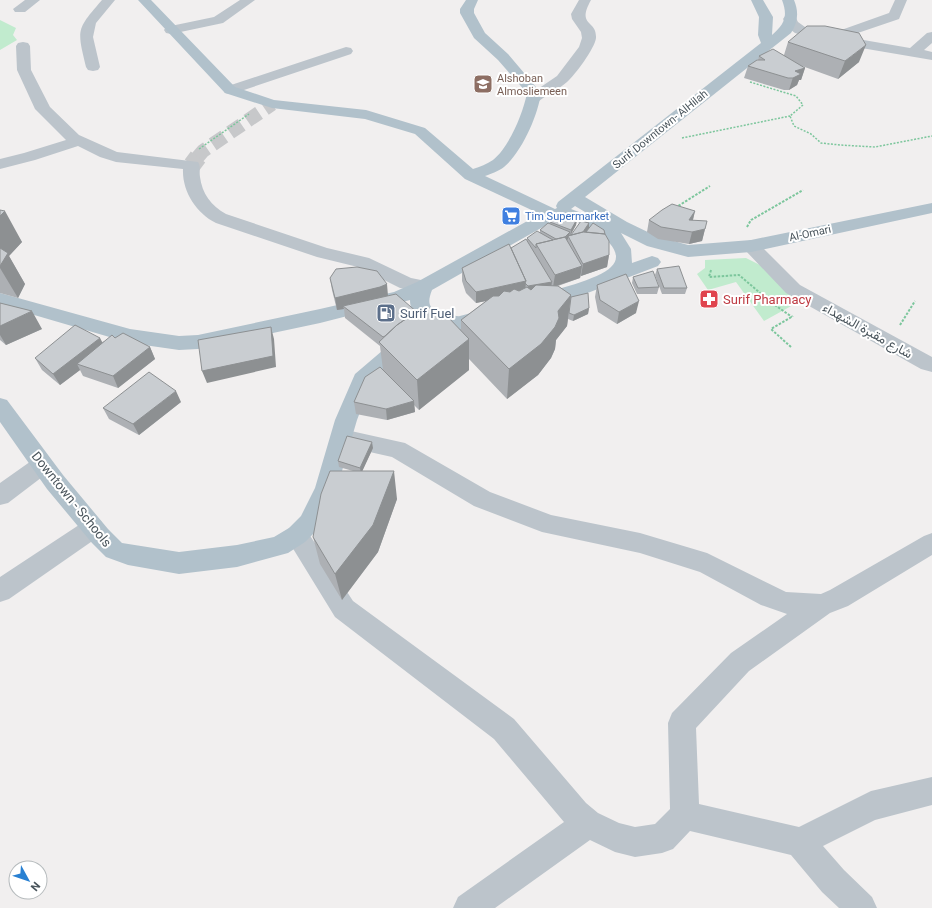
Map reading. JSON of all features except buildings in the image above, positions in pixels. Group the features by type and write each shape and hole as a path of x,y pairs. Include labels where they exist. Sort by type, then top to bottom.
{"main road":[{"path":"144,0 171,30 230,90 272,104 366,115 420,131 471,176 553,214 566,213 612,235 618,240 624,255 624,261 620,269 611,277"},
{"path":"471,176 494,167 503,158 525,124 534,98 534,93 531,87 518,76 503,56 479,35 467,13 472,0"},
{"path":"758,0 766,17 765,35 768,45"},
{"path":"788,0 791,7 790,19"},
{"name":"Surif Downtown- AlHilah","path":"424,286 553,214 768,45 786,30 790,19"},
{"path":"574,198 644,238 675,249"},
{"name":"Al-Omari","path":"675,249 751,246 932,208"},
{"name":"Downtown - Schools","path":"0,406 42,464 93,528 114,550 179,563 237,556 280,546 297,535 309,523 326,488 341,438 362,379 396,350 418,339 474,318 557,297 652,262 644,254 644,248 654,243 675,249"},
{"path":"0,299 130,336 179,343 198,342 225,337 320,316 399,297 424,286"},
{"path":"424,286 419,301 420,306 426,313 437,318 458,322 474,318"},
{"path":"0,423 20,434"}],"street":[{"path":"20,10 34,0"},
{"path":"93,67 86,37 90,22 108,0"},
{"path":"171,30 218,20 249,0"},
{"path":"534,98 563,78 588,42 588,34 581,24 578,15 585,0"},
{"path":"831,39 894,16 901,0"},
{"path":"790,19 796,28 831,39 932,56"},
{"path":"913,53 932,36"},
{"path":"23,46 24,70 43,109 78,141 116,157 192,165 191,176 202,202 207,209 218,217 323,253 363,262 407,284 424,286"},
{"path":"230,90 346,51"},
{"path":"0,164 29,157 78,141"},
{"name":"شارع مقبرة الشهداء","path":"751,246 793,289 932,365"},
{"path":"341,438 397,449 482,499 550,525 640,543 707,564 770,597 786,603 821,605"},
{"path":"0,496 42,464"},
{"path":"0,591 93,528"},
{"path":"297,535 344,609 504,729 576,813 588,823 615,837 635,842 662,838 684,815 682,722 740,662 821,605 839,598 932,543"},
{"path":"800,842 871,806 932,791"},
{"path":"684,815 800,842 833,881 861,908"},
{"path":"469,908 588,823"}],"path":[{"path":"679,139 790,116 802,105 796,96 738,78 726,77"},
{"path":"183,164 186,158 266,102"},
{"path":"790,116 794,126 811,134 821,143 875,147 932,136"},
{"path":"717,269 710,270 709,277 739,275 772,303 792,317"},
{"path":"896,331 915,301"},
{"path":"791,347 771,329 817,302"}],"green space":[{"path":"0,20 16,28 13,35 17,40 0,50"},
{"path":"746,258 762,266 804,299 764,321 736,282 708,290 697,274 705,268 705,260"}],"tunnel":[{"path":"197,158 203,151 272,104"},
{"path":"192,165 198,157"}],"place":[{"name":"Alshoban Almosliemeen","path":"483,84"},
{"name":"Tim Supermarket","path":"511,216"},
{"name":"Surif Pharmacy","path":"709,299"},
{"name":"Surif Fuel","path":"386,313"}]}
